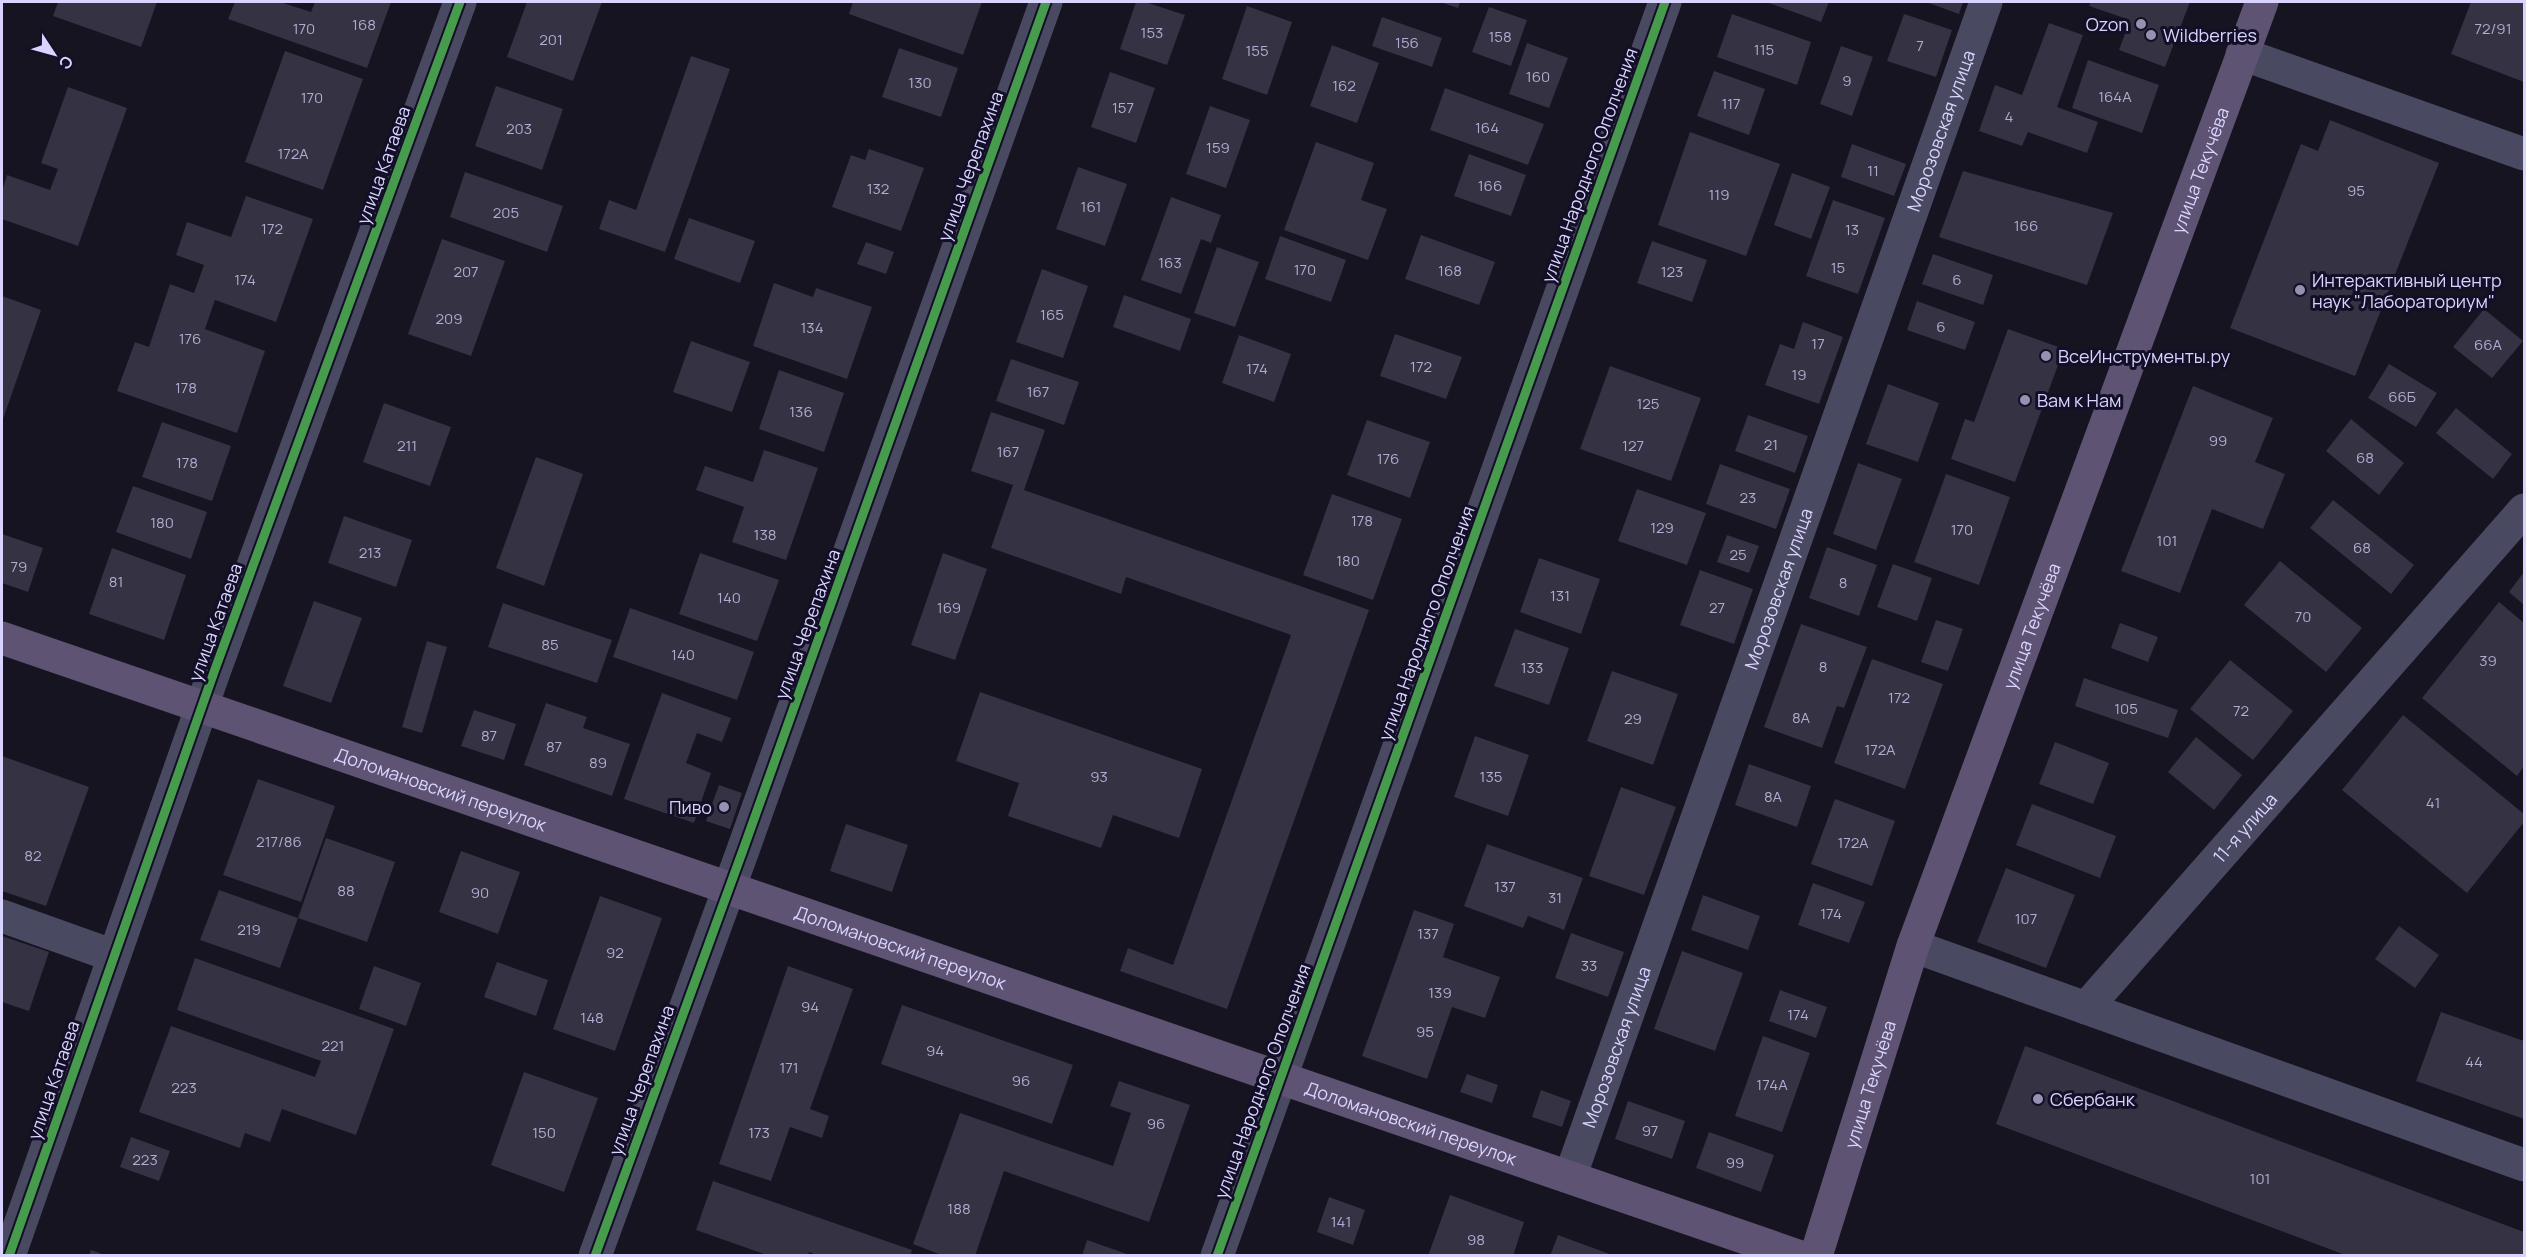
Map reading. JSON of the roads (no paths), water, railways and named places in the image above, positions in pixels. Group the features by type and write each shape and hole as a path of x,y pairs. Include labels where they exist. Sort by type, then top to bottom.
{"main road":[{"name":"улица Текучёва","path":"1816,1256 1913,946 2262,2"},
{"name":"Доломановский переулок","path":"2,638 1798,1256"}],"street":[{"name":"улица Катаева","path":"9,1256 202,708 460,2"},
{"name":"улица Черепахина","path":"595,1256 1046,2"},
{"name":"улица Народного Ополчения","path":"1217,1256 1665,2"},
{"name":"Морозовская улица","path":"1570,1177 1986,2"},
{"path":"2242,54 2524,154"},
{"name":"11-я улица","path":"2086,1008 2524,510"},
{"path":"2,916 114,956"},
{"path":"1913,946 2524,1165"}],"place":[{"name":"Ozon","path":"2141,24"},
{"name":"Wildberries","path":"2151,35"},
{"name":"Интерактивный центр наук \"Лабораториум\"","path":"2300,290"},
{"name":"ВсеИнструменты.ру","path":"2046,356"},
{"name":"Вам к Нам","path":"2025,400"},
{"name":"Пиво","path":"724,807"},
{"name":"Сбербанк","path":"2038,1099"}]}
